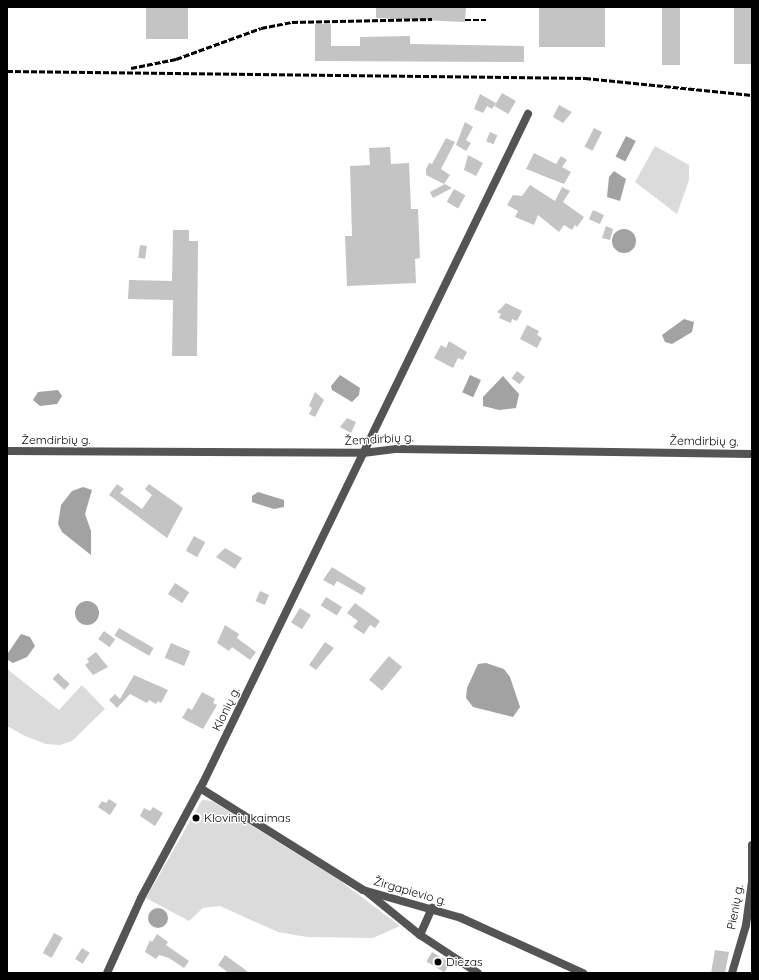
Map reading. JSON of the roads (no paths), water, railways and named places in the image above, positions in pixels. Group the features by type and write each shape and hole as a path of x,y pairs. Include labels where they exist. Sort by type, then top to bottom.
{"street":[{"name":"Klonių g.","path":"107,973 141,898 200,788 528,114"},
{"name":"Žemdirbių g.","path":"7,452 363,453 397,448 752,454"},
{"name":"Žirgapievio g.","path":"200,788 364,890 432,908 524,945 583,973"},
{"name":"Pienių g.","path":"732,973 746,925 752,882 752,845"},
{"path":"364,890 420,935 478,973"},
{"path":"420,935 432,908"}],"railway":[{"path":"131,68 176,59 261,28 292,22 432,19"},
{"path":"465,20 486,20"},
{"path":"7,71 585,78 752,95"}],"place":[{"name":"Klovinių kaimas","path":"196,818"},
{"name":"Diezas","path":"438,962"}]}
